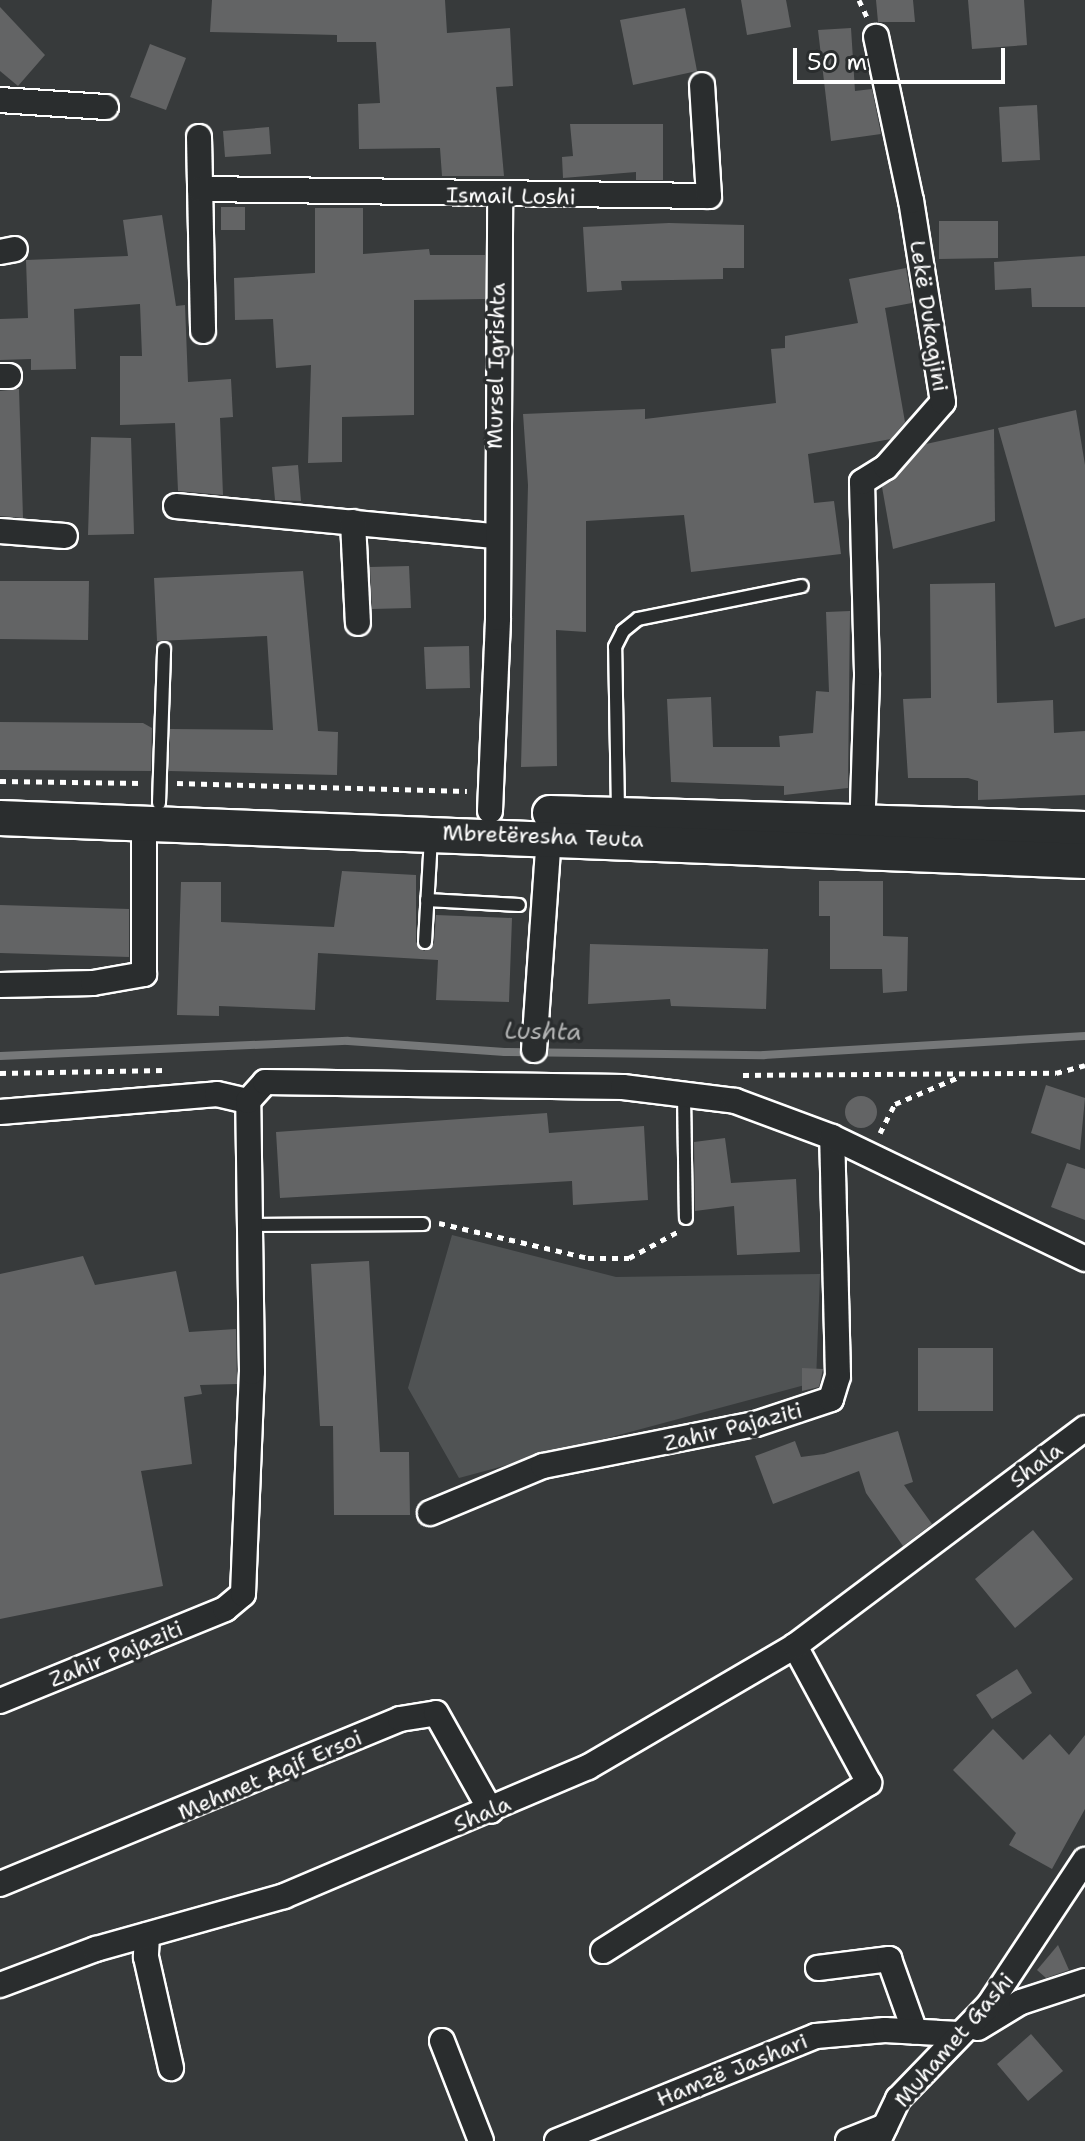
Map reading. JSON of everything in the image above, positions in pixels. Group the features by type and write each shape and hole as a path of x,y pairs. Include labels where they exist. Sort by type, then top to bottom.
{"main road":[{"name":"Mbretëresha Teuta","path":"0,803 549,836 862,836 1085,829"},
{"name":"Mbretëresha Teuta","path":"0,818 490,811 618,815 862,836 1085,861"}],"street":[{"name":"Lekë Dukagjini","path":"862,836 867,673 862,482 886,467 943,402 911,201 876,37"},
{"name":"Ismail Loshi","path":"200,189 500,197 709,196 702,85"},
{"path":"0,100 106,107"},
{"path":"199,137 203,331"},
{"name":"Mursel Igrishta","path":"490,811 498,618 495,536 500,197"},
{"path":"176,506 495,536"},
{"path":"353,522 358,623"},
{"path":"0,531 65,536"},
{"path":"0,985 93,983 144,974 152,814"},
{"path":"534,1050 549,836"},
{"path":"0,1112 217,1094 248,1101 265,1082 623,1087 735,1101 832,1137 1085,1259"},
{"name":"Zahir Pajaziti","path":"0,1701 225,1609 243,1594 253,1225 248,1101"},
{"name":"Zahir Pajaziti","path":"430,1513 543,1466 787,1416 831,1399 838,1376 832,1137"},
{"name":"Shala","path":"0,1985 147,1935 284,1896 491,1811 588,1767 795,1646 1085,1428"},
{"path":"603,1951 869,1783 795,1646"},
{"name":"Mehmet Aqif Ersoi","path":"0,1884 400,1719 436,1713 491,1811"},
{"name":"Muhamet Gashi","path":"882,2134 898,2099 989,2005 1085,1860"},
{"path":"147,1935 146,1957 171,2068"},
{"path":"818,1968 889,1959 915,2032"},
{"path":"952,2040 1021,2002 1085,1981"},
{"name":"Hamzë Jashari","path":"557,2141 816,2036 915,2032 952,2040"},
{"path":"442,2041 481,2141"},
{"path":"848,2141 882,2134"}],"lane":[{"path":"618,815 615,647 623,631 638,619 802,586"},
{"path":"152,814 164,649"},
{"path":"425,942 431,831"},
{"path":"427,900 519,905"},
{"path":"684,1095 686,1218"},
{"path":"253,1225 423,1224"}],"path":[{"path":"0,781 69,781"},
{"path":"0,1073 172,1070"},
{"path":"879,1134 895,1104 963,1076"},
{"path":"423,1224 455,1222 588,1258 629,1258 676,1233 686,1218"}],"shaded area":[{"path":"452,1235 616,1277 820,1274 816,1382 459,1478 408,1388"}],"building":[{"path":"212,0 445,0 447,33 510,28 513,86 496,87 504,176 442,176 440,148 359,149 358,104 380,103 376,42 337,42 337,35 210,32"},
{"path":"741,0 786,0 791,27 747,35"},
{"path":"876,0 913,0 915,22 878,22"},
{"path":"968,0 1024,0 1027,45 972,49"},
{"path":"0,7 45,55 18,86 0,71"},
{"path":"685,8 697,71 633,85 620,20"},
{"path":"851,28 855,91 872,89 881,134 831,141 818,30"},
{"path":"150,44 186,58 166,110 130,97"},
{"path":"1037,105 1040,160 1002,162 999,107"},
{"path":"570,124 663,124 663,180 636,180 636,172 563,178 562,157 573,156"},
{"path":"269,127 271,154 225,157 223,131"},
{"path":"221,207 245,207 245,230 221,230"},
{"path":"315,208 363,208 363,254 429,249 430,255 485,255 485,299 414,300 414,415 342,417 342,462 308,463 311,365 276,368 273,319 235,320 234,278 315,273"},
{"path":"162,215 176,306 185,305 188,382 231,379 233,417 220,418 223,495 178,491 175,423 120,425 120,356 142,356 140,304 74,309 76,369 31,370 31,359 0,360 0,319 28,318 26,260 128,256 123,220"},
{"path":"939,221 998,221 998,258 939,259"},
{"path":"669,223 744,225 744,268 723,268 723,279 621,281 622,290 587,292 583,227"},
{"path":"1085,256 1085,307 1032,307 1031,288 995,290 994,262"},
{"path":"906,268 912,303 885,308 905,422 891,439 808,454 814,503 834,501 841,554 691,572 684,515 586,521 586,632 556,630 557,766 521,767 528,485 523,414 645,409 645,419 776,403 771,349 785,348 785,336 858,323 849,279"},
{"path":"19,389 23,518 0,516 0,391"},
{"path":"1076,410 1085,465 1085,618 1055,627 998,428"},
{"path":"994,429 995,521 893,549 882,487 926,444"},
{"path":"91,437 131,438 134,534 88,535"},
{"path":"298,465 301,501 275,500 272,467"},
{"path":"409,566 411,608 372,609 370,567"},
{"path":"303,571 318,731 338,732 337,775 169,771 170,729 273,730 267,636 157,641 154,578"},
{"path":"0,581 89,581 88,640 0,639"},
{"path":"995,583 997,703 1053,700 1054,733 1085,731 1085,795 978,800 978,781 968,778 908,778 903,699 931,698 930,584"},
{"path":"850,611 848,788 784,795 784,786 671,782 667,699 711,697 713,747 780,747 779,736 813,733 816,691 829,692 826,612"},
{"path":"469,646 470,688 426,689 424,647"},
{"path":"0,722 143,723 152,728 151,771 0,770"},
{"path":"342,871 416,875 416,942 424,951 434,943 436,915 512,918 509,1002 436,1000 438,960 318,953 315,1010 219,1006 219,1016 177,1015 181,882 221,882 221,922 334,927"},
{"path":"819,881 883,881 883,936 908,937 907,991 883,993 882,969 830,969 830,916 819,916"},
{"path":"0,905 129,909 129,957 0,953"},
{"path":"590,944 768,949 766,1009 671,1006 670,999 588,1004"},
{"path":"1046,1085 1085,1098 1080,1150 1031,1133"},
{"path":"861,1096 872,1101 877,1112 872,1123 861,1128 850,1123 845,1112 850,1101"},
{"path":"547,1113 549,1133 644,1126 648,1200 573,1205 572,1181 280,1198 276,1132"},
{"path":"725,1138 731,1183 796,1179 800,1252 737,1255 734,1206 695,1211 694,1142"},
{"path":"1067,1163 1085,1169 1085,1220 1051,1207"},
{"path":"83,1256 95,1285 176,1271 189,1332 236,1329 237,1384 200,1385 202,1394 184,1397 192,1464 141,1471 163,1586 0,1619 0,1274"},
{"path":"369,1261 380,1452 409,1452 410,1515 334,1515 333,1426 320,1426 311,1264"},
{"path":"918,1348 993,1348 993,1411 918,1411"},
{"path":"802,1368 823,1369 819,1387 802,1391"},
{"path":"898,1431 913,1482 904,1485 932,1524 903,1546 866,1493 859,1471 773,1504 755,1456 795,1441 801,1457 824,1454"},
{"path":"1033,1530 1073,1579 1015,1628 975,1579"},
{"path":"1017,1669 1032,1693 992,1719 976,1695"},
{"path":"993,1729 1023,1760 1050,1734 1069,1755 1085,1735 1085,1809 1052,1869 1009,1845 1016,1833 953,1770"},
{"path":"1058,1945 1069,1970 1046,1978 1037,1970"},
{"path":"1031,2034 1063,2071 1028,2101 997,2064"}],"waterway":[{"name":"Lushta","path":"0,1056 348,1041 505,1052 764,1055 1085,1036"}]}
